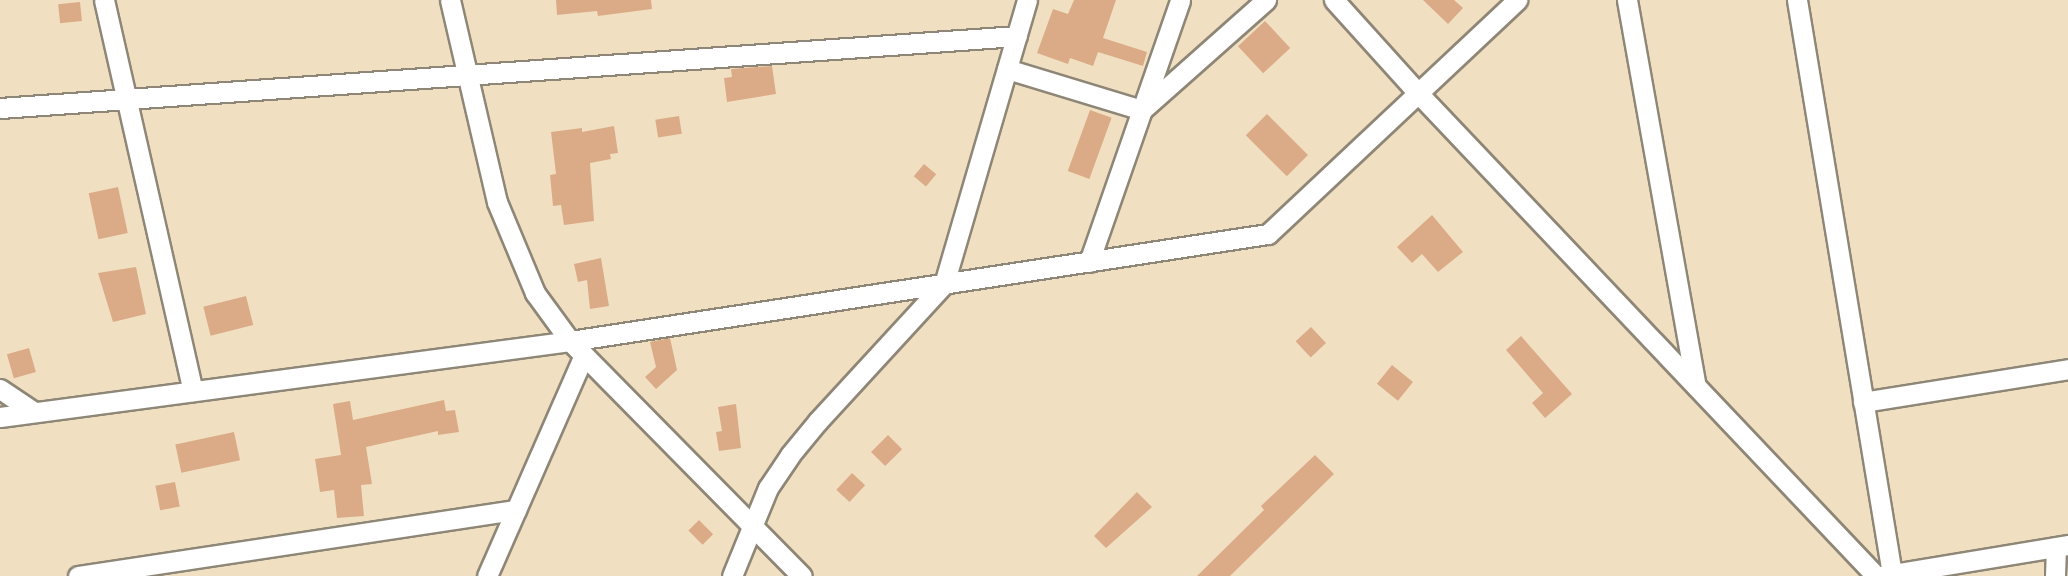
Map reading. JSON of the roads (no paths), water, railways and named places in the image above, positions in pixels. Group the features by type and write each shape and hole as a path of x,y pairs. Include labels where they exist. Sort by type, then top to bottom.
{"street":[{"path":"104,0 193,391"},
{"path":"450,0 497,202 535,293 570,341 802,576"},
{"path":"732,576 768,488 818,421 944,284 1027,0"},
{"path":"1089,262 1180,0"},
{"path":"1142,110 1266,0"},
{"path":"1334,0 1418,93 1696,386 1882,575"},
{"path":"0,417 570,341 1268,234 1517,0"},
{"path":"1627,0 1696,386"},
{"path":"1797,0 1863,402 1882,575"},
{"path":"0,108 1016,36"},
{"path":"1007,69 1142,110"},
{"path":"487,576 584,355"},
{"path":"1863,402 2068,369"},
{"path":"0,389 34,412"},
{"path":"78,576 516,510"},
{"path":"1882,575 2062,546 2055,576"}]}
